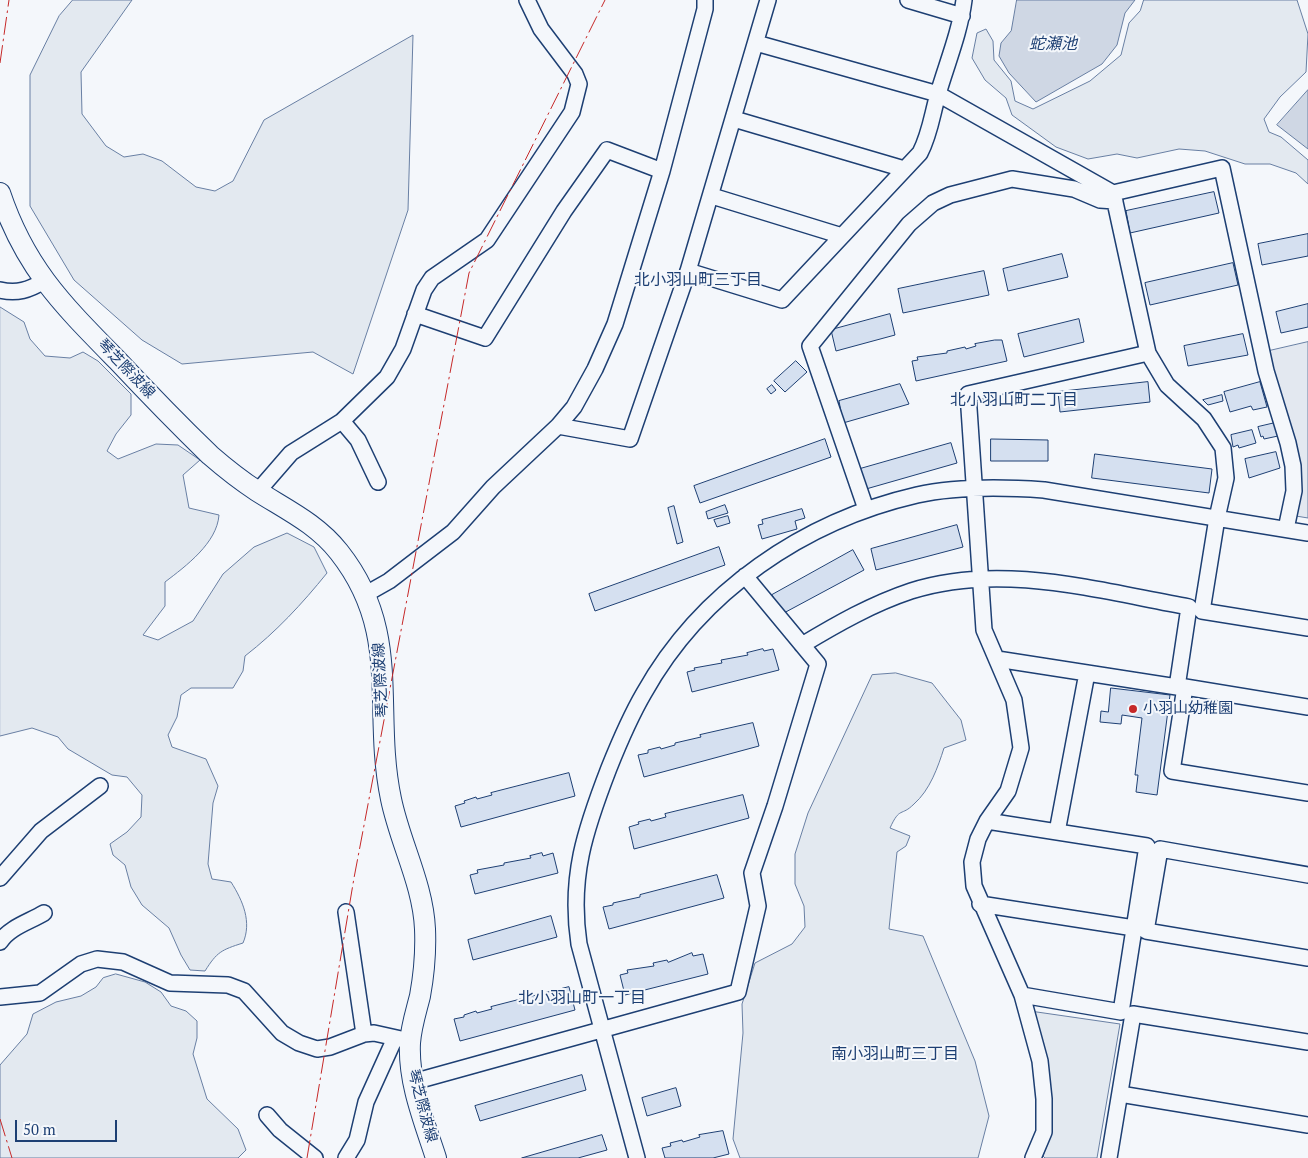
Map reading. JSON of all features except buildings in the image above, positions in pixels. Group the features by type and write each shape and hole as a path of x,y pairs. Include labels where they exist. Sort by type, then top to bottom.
{"main road":[{"name":"琴芝際波線","path":"0,193 17,236 44,282 68,311 210,455 258,491 304,518 321,533 339,551 366,594 381,646 383,749 387,777 398,827 423,905 425,927 424,971 403,1039 413,1082 436,1158"}],"street":[{"path":"258,491 291,453 342,421 388,377 403,349 424,290 432,278 487,240 572,112 579,84 575,74 541,28 526,0"},
{"path":"366,594 404,570 453,532 493,487 558,426 574,407 595,369 615,324 662,171 705,9 704,0"},
{"path":"558,426 630,439 712,196 768,0"},
{"path":"908,0 962,16"},
{"path":"688,271 782,300 920,153 928,137 938,94 962,16 964,0"},
{"path":"756,43 938,94 1114,197 1148,353 1167,385 1204,419 1223,448 1226,478 1216,518 1202,611 1308,628"},
{"path":"734,119 904,168"},
{"path":"415,314 485,338 564,210 607,150 662,171"},
{"path":"866,509 810,346 909,224 933,203 950,195 1012,179 1074,189 1100,200 1222,168 1266,371 1291,458 1294,491 1286,529"},
{"path":"712,196 842,236"},
{"path":"0,290 13,293 29,290 44,282"},
{"path":"1033,1158 1044,1132 1044,1099 1040,1061 1022,995 980,904 974,886 972,862 978,839 987,821 1008,791 1021,748 1014,700 984,630 976,488 968,394 1148,353"},
{"path":"342,421 358,440 378,482"},
{"path":"637,1158 578,944 575,920 576,884 587,824 612,761 644,692 680,641 709,608 745,576 789,546 831,522 866,509 917,495 976,488 1044,490 1308,533"},
{"path":"413,1082 738,992 758,906 752,873 778,797 818,664 745,576"},
{"path":"802,645 868,608 903,594 950,583 980,580 1029,579 1189,607 1177,687 996,659"},
{"path":"1057,832 1087,674"},
{"path":"1308,707 1186,687 1172,770 1308,793"},
{"path":"0,878 41,831 100,786"},
{"path":"987,821 1147,846 1121,1012 1022,995"},
{"path":"1308,875 1160,849 1146,931 1308,958"},
{"path":"980,904 1134,928"},
{"path":"346,912 364,1034"},
{"path":"0,942 5,935 44,913"},
{"path":"0,997 40,993 80,964 105,960 123,962 170,983 228,985 244,992 282,1032 299,1043 317,1048 330,1047 364,1034 403,1039 366,1102 358,1140 346,1158"},
{"path":"1109,1158 1133,1014 1308,1042"},
{"path":"1120,1094 1308,1125"},
{"path":"267,1115 280,1130 315,1158"}],"shaded area":[{"path":"73,0 132,0 81,72 82,114 106,146 124,157 143,154 162,161 196,187 215,191 233,181 264,120 413,35 408,210 353,374 313,352 182,364 142,340 74,280 30,206 30,75 59,16"},
{"path":"1144,0 1297,0 1308,34 1306,72 1280,97 1264,119 1269,132 1281,137 1308,160 1308,184 1296,173 1270,164 1245,164 1205,151 1179,149 1137,158 1117,154 1088,159 1056,147 1012,115 1006,98 985,80 972,58 977,33 986,29 993,41 994,60 1011,81 1015,101 1033,109 1090,81 1121,55 1129,23 1140,11"},
{"path":"0,307 24,322 30,339 45,356 70,358 83,352 98,361 131,394 131,415 116,434 107,451 118,459 156,444 178,445 200,460 183,475 189,508 219,515 217,525 213,535 199,553 165,582 165,606 143,635 158,640 193,621 223,574 254,547 287,533 314,547 327,573 288,617 245,656 243,671 233,688 191,688 181,695 177,717 168,735 172,747 206,759 218,786 213,803 208,864 212,879 231,882 245,912 247,927 243,943 220,953 205,971 190,970 169,928 142,905 131,887 125,865 113,855 110,844 127,832 141,817 142,795 127,777 112,775 68,749 58,737 32,728 0,736"},
{"path":"1308,342 1308,518 1296,516 1300,496 1301,474 1297,449 1274,383 1269,351"},
{"path":"896,673 932,683 961,720 966,740 944,748 925,792 910,808 896,817 890,828 910,836 906,846 897,852 889,929 923,936 975,1061 989,1116 978,1158 740,1158 733,1139 743,1033 742,1004 755,963 792,944 805,927 804,906 795,884 795,854 808,813 872,675"},
{"path":"116,974 145,982 161,992 171,1006 186,1011 197,1021 197,1038 193,1054 207,1099 238,1129 246,1150 238,1158 0,1158 0,1065 27,1034 33,1014 56,1002 81,996 96,987 103,978"},
{"path":"1030,1011 1120,1024 1097,1158 1045,1158 1043,1156 1051,1133"}],"water":[{"name":"蛇瀬池","path":"1017,0 1135,0 1125,13 1117,45 1102,64 1036,102 1009,73 999,56 1001,43 1011,31"},
{"path":"1308,90 1308,149 1277,125"}],"power":[{"path":"0,63 9,0"},
{"path":"307,1158 354,878 469,273 605,0"},
{"path":"0,1119 12,1158"}],"place":[{"name":"小羽山幼稚園","path":"1133,709"}],"district":[{"name":"北小羽山町三丁目","path":"698,280"},
{"name":"北小羽山町二丁目","path":"1014,400"},
{"name":"北小羽山町一丁目","path":"582,998"},
{"name":"南小羽山町三丁目","path":"895,1054"}]}
